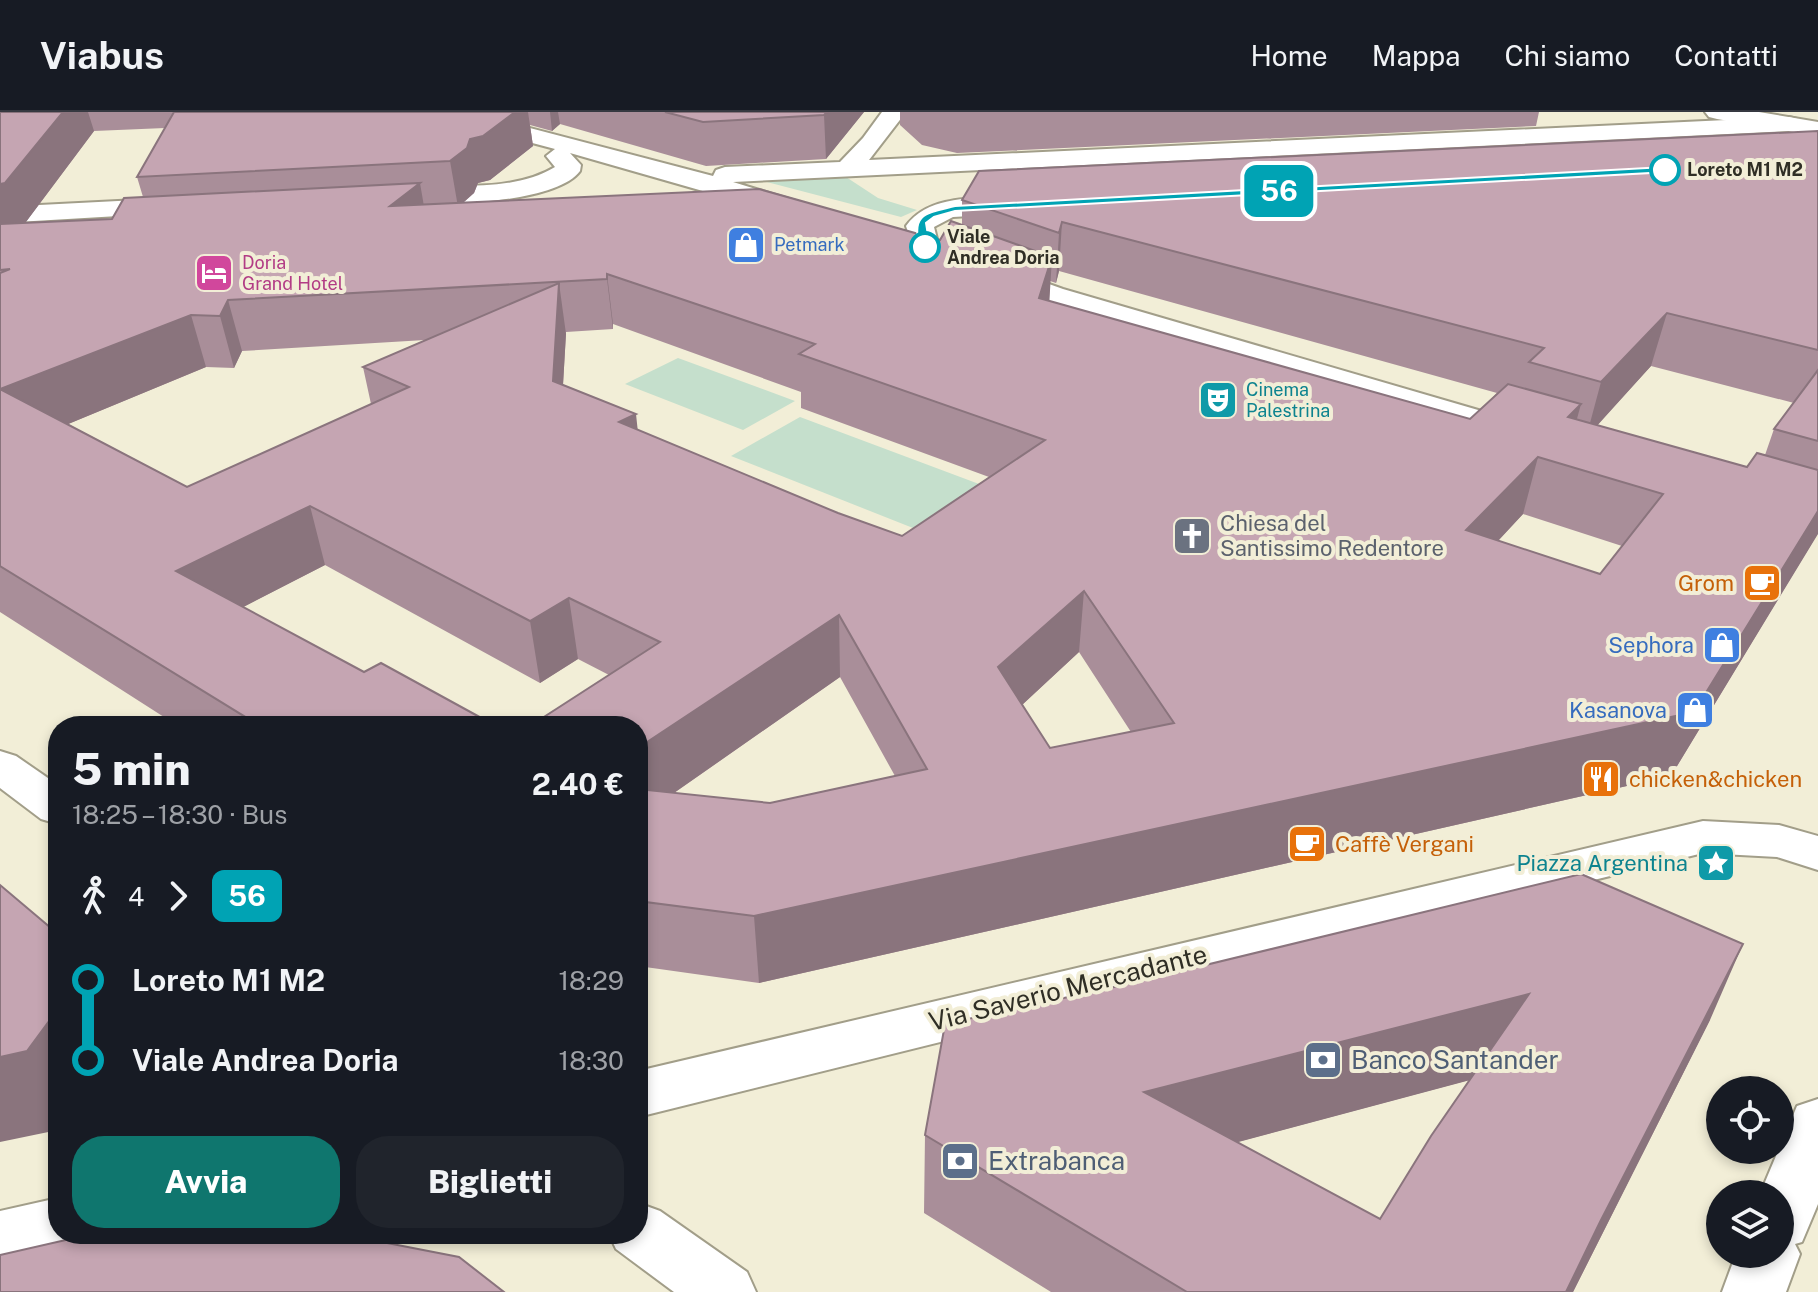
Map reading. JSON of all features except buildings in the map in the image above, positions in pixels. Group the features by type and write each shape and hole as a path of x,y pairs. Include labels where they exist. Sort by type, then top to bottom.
{"street":[{"path":"442,112 814,224"},
{"path":"845,171 872,143 894,112"},
{"path":"1717,112 1818,129"},
{"path":"470,120 558,156 682,186 845,171 1577,124 1818,123"},
{"path":"872,143 928,168"},
{"path":"533,214 403,208 557,180 567,171 568,165 558,156"},
{"path":"904,192 928,168"},
{"path":"845,171 904,192 918,201 955,208 1042,204"},
{"path":"0,215 209,205"},
{"path":"949,263 920,230 922,222 931,215 955,208"},
{"path":"728,215 765,210"},
{"path":"895,248 1562,445"},
{"path":"0,766 48,801"},
{"name":"Via Saverio Mercadante","path":"648,1092 1703,837 1779,841 1818,853"},
{"path":"1794,1186 1818,1123"},
{"path":"0,1238 48,1227"},
{"path":"648,1237 724,1292"},
{"path":"1754,1292 1763,1268"}],"green space":[{"path":"846,177 878,198 917,210 901,217 763,181"},
{"path":"678,358 795,401 743,430 625,384"},
{"path":"800,417 979,484 913,528 731,456"}],"bus line":[{"name":"56","path":"925,247 920,230 922,222 931,215 955,208 1665,170"}],"place":[{"name":"Loreto M1 M2","path":"1665,170"},
{"name":"Petmark","path":"746,245"},
{"name":"Viale Andrea Doria","path":"925,247"},
{"name":"Doria Grand Hotel","path":"214,273"},
{"name":"Cinema Palestrina","path":"1218,400"},
{"name":"Chiesa del Santissimo Redentore","path":"1192,536"},
{"name":"Grom","path":"1762,583"},
{"name":"Sephora","path":"1722,645"},
{"name":"Kasanova","path":"1695,710"},
{"name":"chicken&chicken","path":"1601,779"},
{"name":"Caffè Vergani","path":"1307,844"},
{"name":"Piazza Argentina","path":"1716,863"},
{"name":"Banco Santander","path":"1323,1060"},
{"name":"Extrabanca","path":"960,1161"}]}
